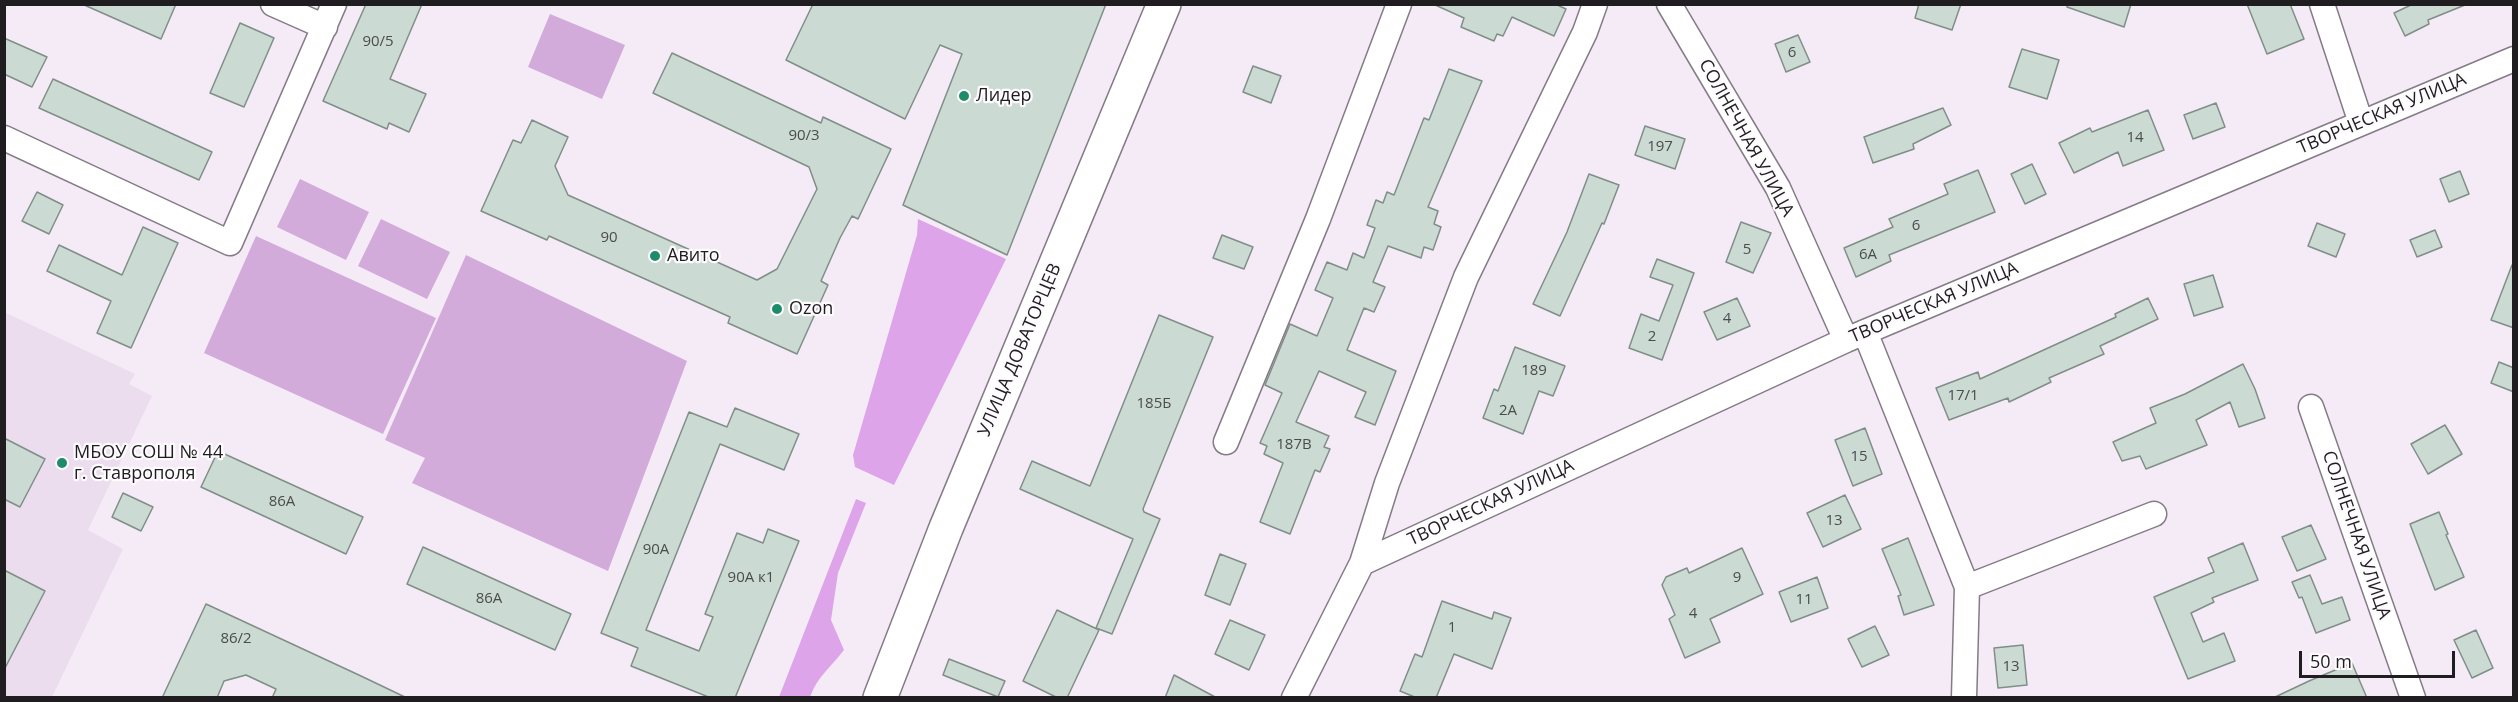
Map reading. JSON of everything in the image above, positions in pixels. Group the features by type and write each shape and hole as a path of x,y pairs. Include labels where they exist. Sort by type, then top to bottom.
{"main road":[{"name":"УЛИЦА ДОВАТОРЦЕВ","path":"880,698 946,528 1164,4"}],"street":[{"path":"273,4 325,27"},
{"path":"4,138 230,243 334,4"},
{"path":"1226,442 1317,219 1400,4"},
{"path":"1294,698 1362,563 1388,483 1466,277 1585,32 1595,4"},
{"name":"СОЛНЕЧНАЯ УЛИЦА","path":"1669,4 1778,188 1856,336 1967,587 1964,698"},
{"path":"2322,4 2361,123"},
{"name":"ТВОРЧЕСКАЯ УЛИЦА","path":"1362,563 1856,336 2514,59"},
{"name":"СОЛНЕЧНАЯ УЛИЦА","path":"2311,407 2413,698"},
{"path":"1967,587 2154,514"}],"shaded area":[{"path":"550,14 625,45 602,99 528,67"},
{"path":"300,179 369,212 346,260 277,227"},
{"path":"381,219 450,252 427,299 358,266"},
{"path":"918,219 1006,259 894,485 855,467 853,455 917,235"},
{"path":"256,236 436,318 383,434 204,353"},
{"path":"466,255 687,361 608,571 412,483 425,458 385,440"},
{"name":"МБОУ СОШ № 44 г. Ставрополя","path":"4,312 135,374 129,384 152,396 88,530 123,549 52,697 5,697"},
{"path":"856,499 866,503 838,573 831,620 844,650 820,678 810,697 779,697"}],"building":[{"path":"82,4 176,4 161,39"},
{"path":"366,4 422,4 390,79 426,94 409,132 389,123 387,129 323,101"},
{"name":"Лидер","path":"813,4 1106,4 1007,255 903,205 962,54 940,45 905,119 786,60"},
{"path":"1433,4 1555,4 1566,9 1554,36 1512,17 1503,36 1497,34 1494,41 1461,27 1464,18"},
{"path":"1919,4 1961,4 1952,30 1915,18"},
{"path":"2067,4 2131,4 2124,27 2067,7"},
{"path":"2247,4 2290,4 2304,39 2267,54"},
{"path":"2413,4 2465,5 2428,20 2429,24 2405,36 2394,13"},
{"path":"240,23 274,38 244,107 210,93"},
{"path":"1798,35 1810,62 1786,72 1775,44"},
{"path":"4,38 47,57 32,87 4,74"},
{"path":"2022,49 2059,60 2047,99 2009,87"},
{"path":"672,53 821,123 823,117 891,149 858,219 852,216 840,238 821,281 828,285 797,354 728,323 730,317 549,236 547,240 481,211 513,140 521,143 532,120 568,137 555,166 568,195 757,280 777,269 817,189 809,167 653,93"},
{"path":"1253,66 1281,76 1271,103 1243,92"},
{"path":"1449,69 1482,81 1428,207 1438,211 1434,224 1441,227 1433,250 1424,247 1421,258 1388,246 1373,282 1385,287 1374,312 1364,308 1347,350 1396,371 1375,425 1355,417 1366,392 1319,371 1296,422 1329,436 1324,447 1330,449 1320,472 1315,470 1290,534 1260,522 1283,463 1264,454 1267,446 1260,443 1282,393 1265,385 1290,324 1317,336 1333,298 1315,290 1327,262 1347,270 1353,253 1364,258 1375,228 1367,225 1376,200 1383,203 1387,192 1394,195 1424,118 1429,120"},
{"path":"53,79 212,152 199,180 39,108"},
{"path":"2216,103 2225,127 2193,139 2184,115"},
{"path":"1943,108 1951,125 1913,144 1914,149 1873,163 1864,137"},
{"path":"2148,110 2164,150 2123,166 2118,152 2074,173 2059,143 2090,128 2092,132"},
{"path":"1645,126 1685,139 1675,169 1635,155"},
{"path":"2032,164 2046,194 2025,204 2011,174"},
{"path":"1978,170 1995,212 1889,255 1891,261 1856,277 1844,248 1893,227 1889,219 1948,194 1944,184"},
{"path":"2460,171 2469,194 2449,202 2440,179"},
{"path":"1589,174 1619,185 1604,224 1602,223 1560,316 1533,304 1567,232"},
{"path":"37,192 63,205 49,234 22,221"},
{"path":"1741,222 1771,233 1753,273 1726,262"},
{"path":"2317,223 2345,234 2336,257 2308,246"},
{"path":"143,227 178,243 131,348 97,333 111,301 47,271 59,245 122,275"},
{"path":"2435,230 2442,247 2417,257 2410,240"},
{"path":"1222,235 1253,247 1244,269 1213,258"},
{"path":"1657,259 1694,273 1662,360 1629,348 1641,314 1659,321 1673,285 1650,277"},
{"path":"2512,265 2514,265 2514,328 2491,320"},
{"path":"2213,275 2223,307 2194,316 2184,284"},
{"path":"1737,298 1750,326 1717,340 1704,312"},
{"path":"2148,298 2158,319 2100,346 2104,354 2049,378 2051,382 2009,402 2008,398 1949,420 1936,388 1978,372 1980,379 2116,317 2115,314"},
{"path":"1159,315 1213,337 1143,509 1144,512 1160,519 1112,634 1096,628 1133,539 1020,489 1032,461 1090,486"},
{"path":"1515,347 1565,366 1553,396 1539,391 1523,434 1483,418 1494,389 1498,391"},
{"path":"2499,362 2514,368 2514,392 2491,383"},
{"path":"2243,364 2265,418 2239,427 2230,402 2196,420 2207,445 2146,469 2140,456 2122,461 2113,442 2156,423 2150,408 2185,394"},
{"path":"735,408 799,434 784,470 720,444 646,630 699,651 713,617 705,614 737,533 763,543 768,529 799,541 735,698 711,698 631,666 638,648 601,633 689,412 727,427"},
{"path":"2445,425 2462,454 2428,474 2411,444"},
{"path":"1865,428 1882,474 1853,486 1835,440"},
{"path":"4,438 45,459 20,507 4,499"},
{"path":"218,451 363,517 346,554 201,487"},
{"path":"123,493 153,507 141,531 112,517"},
{"path":"1845,495 1861,529 1823,547 1807,513"},
{"path":"2439,512 2464,577 2435,590 2410,524"},
{"path":"2311,525 2326,559 2297,571 2282,537"},
{"path":"1908,538 1934,605 1904,615 1898,596 1901,595 1882,549"},
{"path":"2243,543 2258,580 2212,598 2214,602 2191,613 2203,642 2224,633 2235,661 2188,679 2154,597 2214,572 2208,558"},
{"path":"423,547 571,614 555,650 407,584"},
{"path":"1742,548 1763,594 1710,619 1720,642 1685,658 1669,619 1675,615 1662,585 1666,577 1687,568 1689,573"},
{"path":"1220,554 1246,564 1230,605 1205,595"},
{"path":"4,570 45,591 4,670"},
{"path":"2310,575 2322,604 2342,597 2350,620 2316,633 2302,597 2299,598 2292,582"},
{"path":"1817,577 1828,608 1791,622 1779,592"},
{"path":"1442,601 1492,619 1494,612 1511,618 1492,669 1454,654 1436,698 1417,698 1400,691 1415,654 1422,657"},
{"path":"206,604 407,698 272,698 276,689 246,675 224,681 217,698 162,698"},
{"path":"1057,610 1099,630 1067,698 1058,698 1023,681"},
{"path":"1230,620 1265,635 1249,670 1215,654"},
{"path":"1875,626 1889,655 1862,667 1848,639"},
{"path":"2476,630 2493,668 2472,678 2454,640"},
{"path":"2023,645 2027,685 1998,688 1994,648"},
{"path":"949,659 1005,681 998,697 943,675"},
{"path":"2352,663 2367,698 2273,698 2309,681"},
{"path":"1174,675 1217,698 1165,698"}],"place":[{"name":"Лидер","path":"964,96"},
{"name":"Авито","path":"655,256"},
{"name":"Ozon","path":"777,309"},
{"name":"МБОУ СОШ № 44 г. Ставрополя","path":"62,463"}]}
